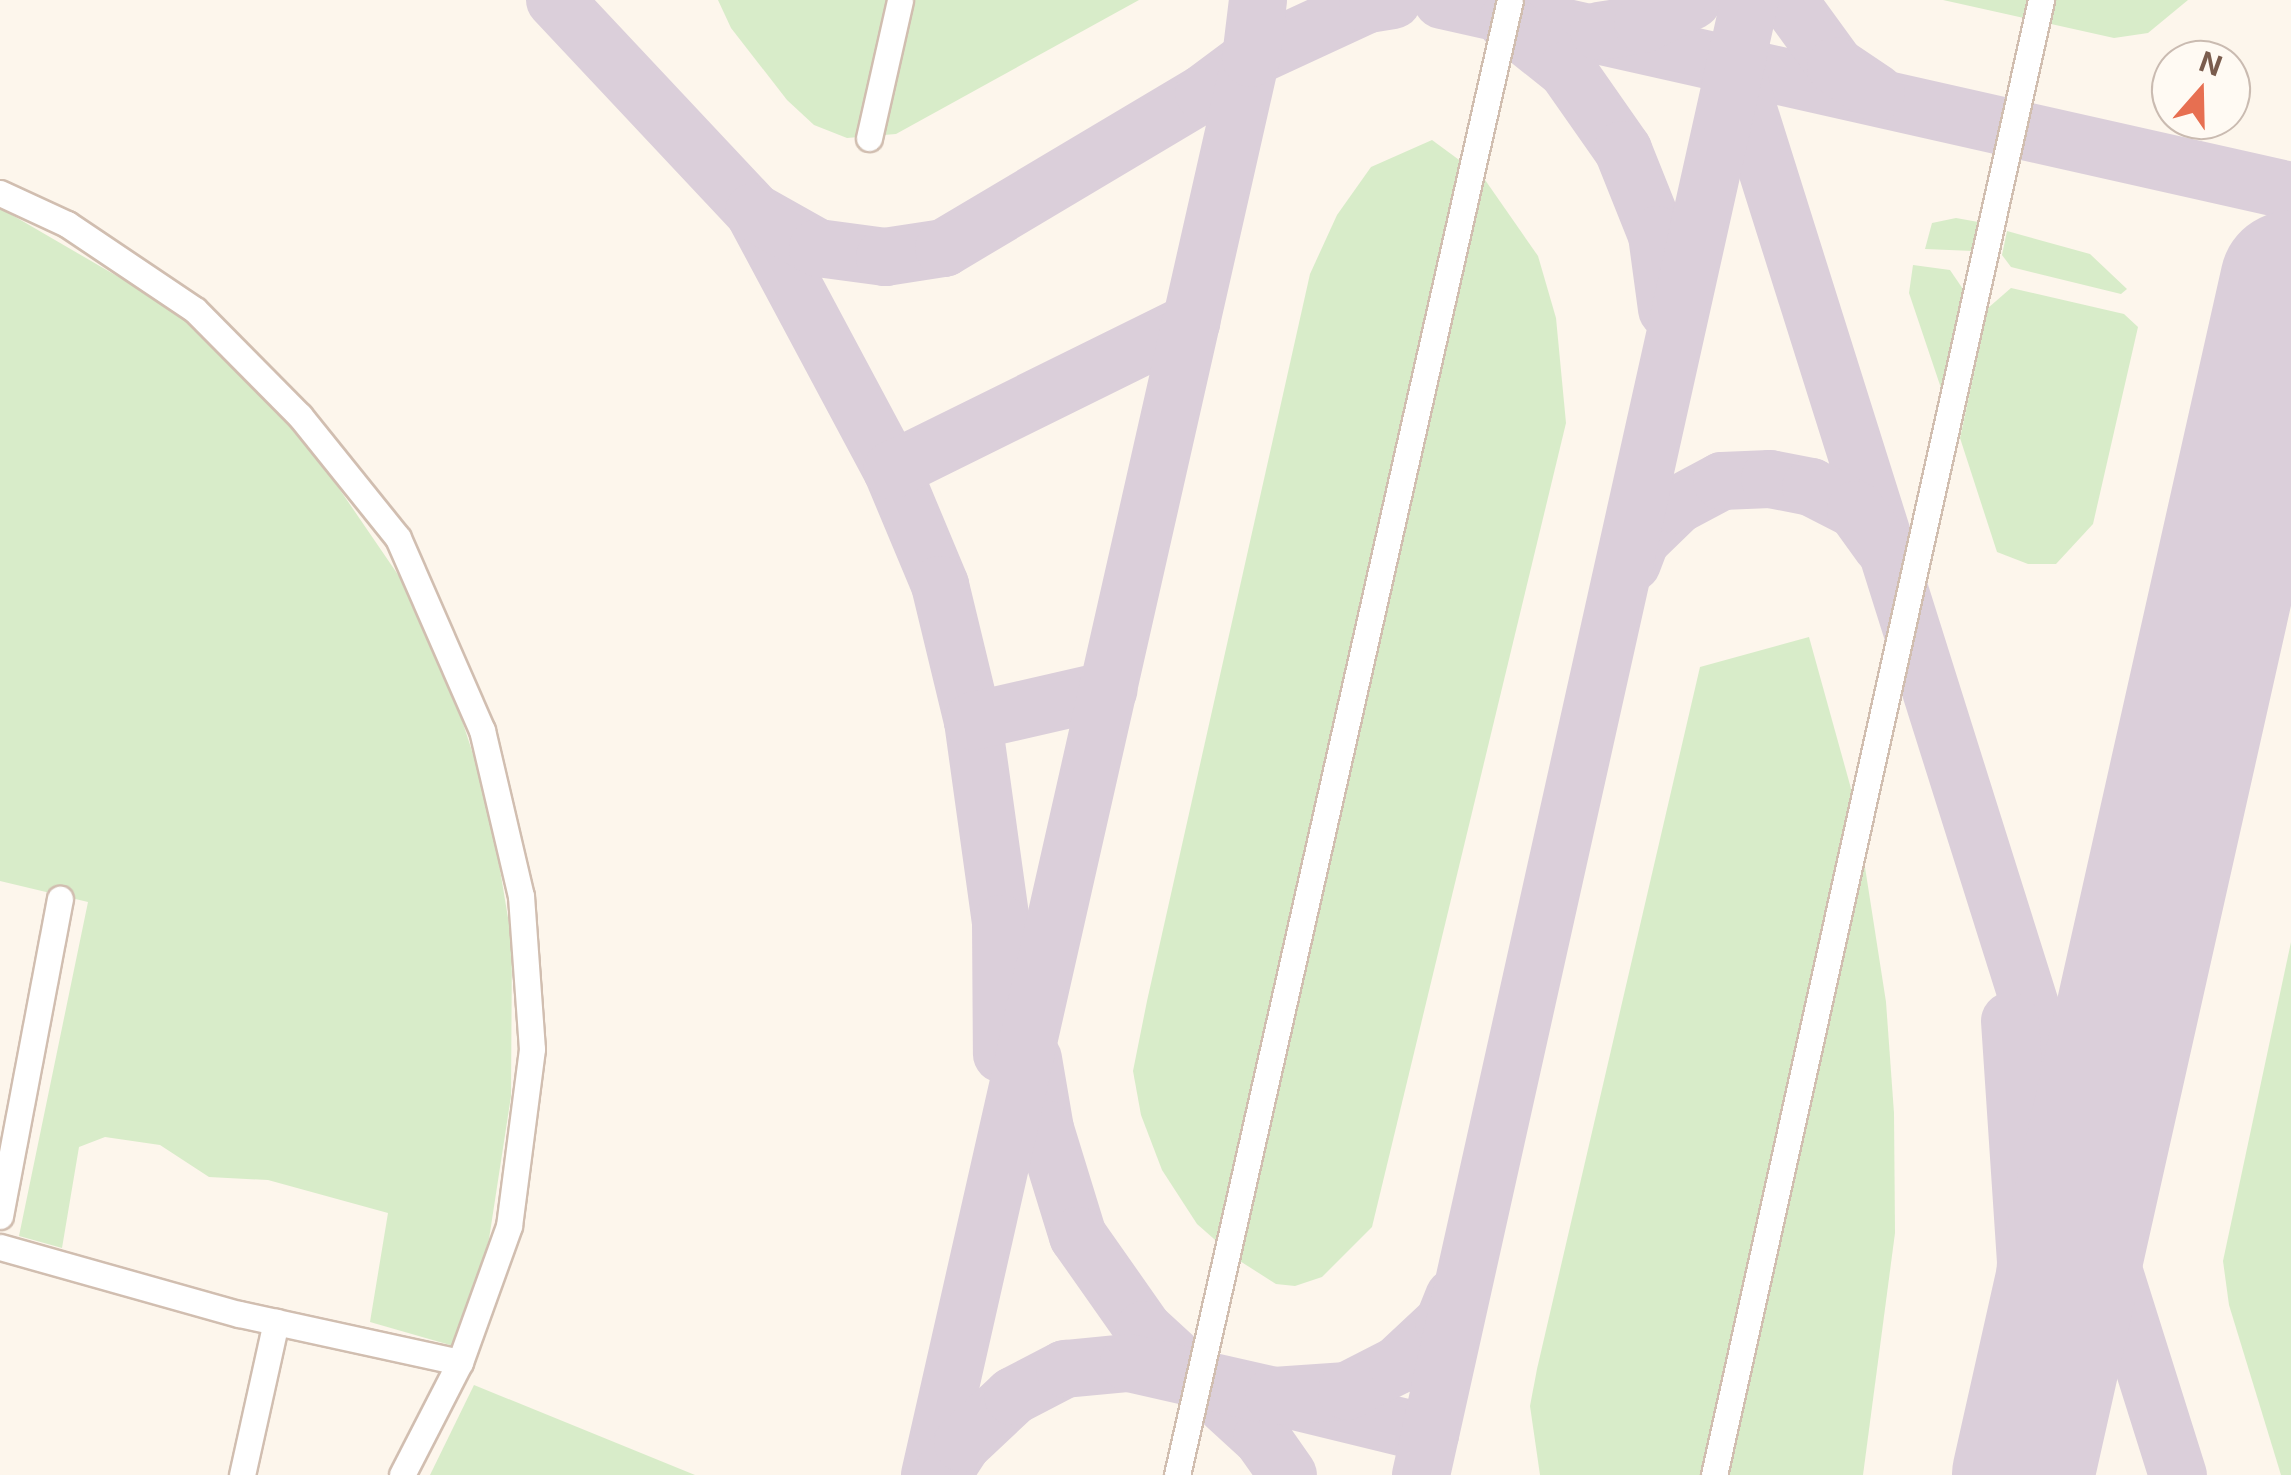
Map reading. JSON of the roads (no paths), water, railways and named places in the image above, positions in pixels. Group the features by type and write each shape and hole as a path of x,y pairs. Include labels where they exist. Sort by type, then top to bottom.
{"lane":[{"path":"870,138 900,0"},
{"path":"1177,1475 1510,0"},
{"path":"1714,1475 2040,0"},
{"path":"0,193 67,224 195,310 300,416 398,538 482,730 521,896 532,1049 509,1226 460,1362 402,1475"},
{"path":"0,1216 60,899"},
{"path":"0,1247 276,1322 460,1362"},
{"path":"242,1475 276,1322"}]}
